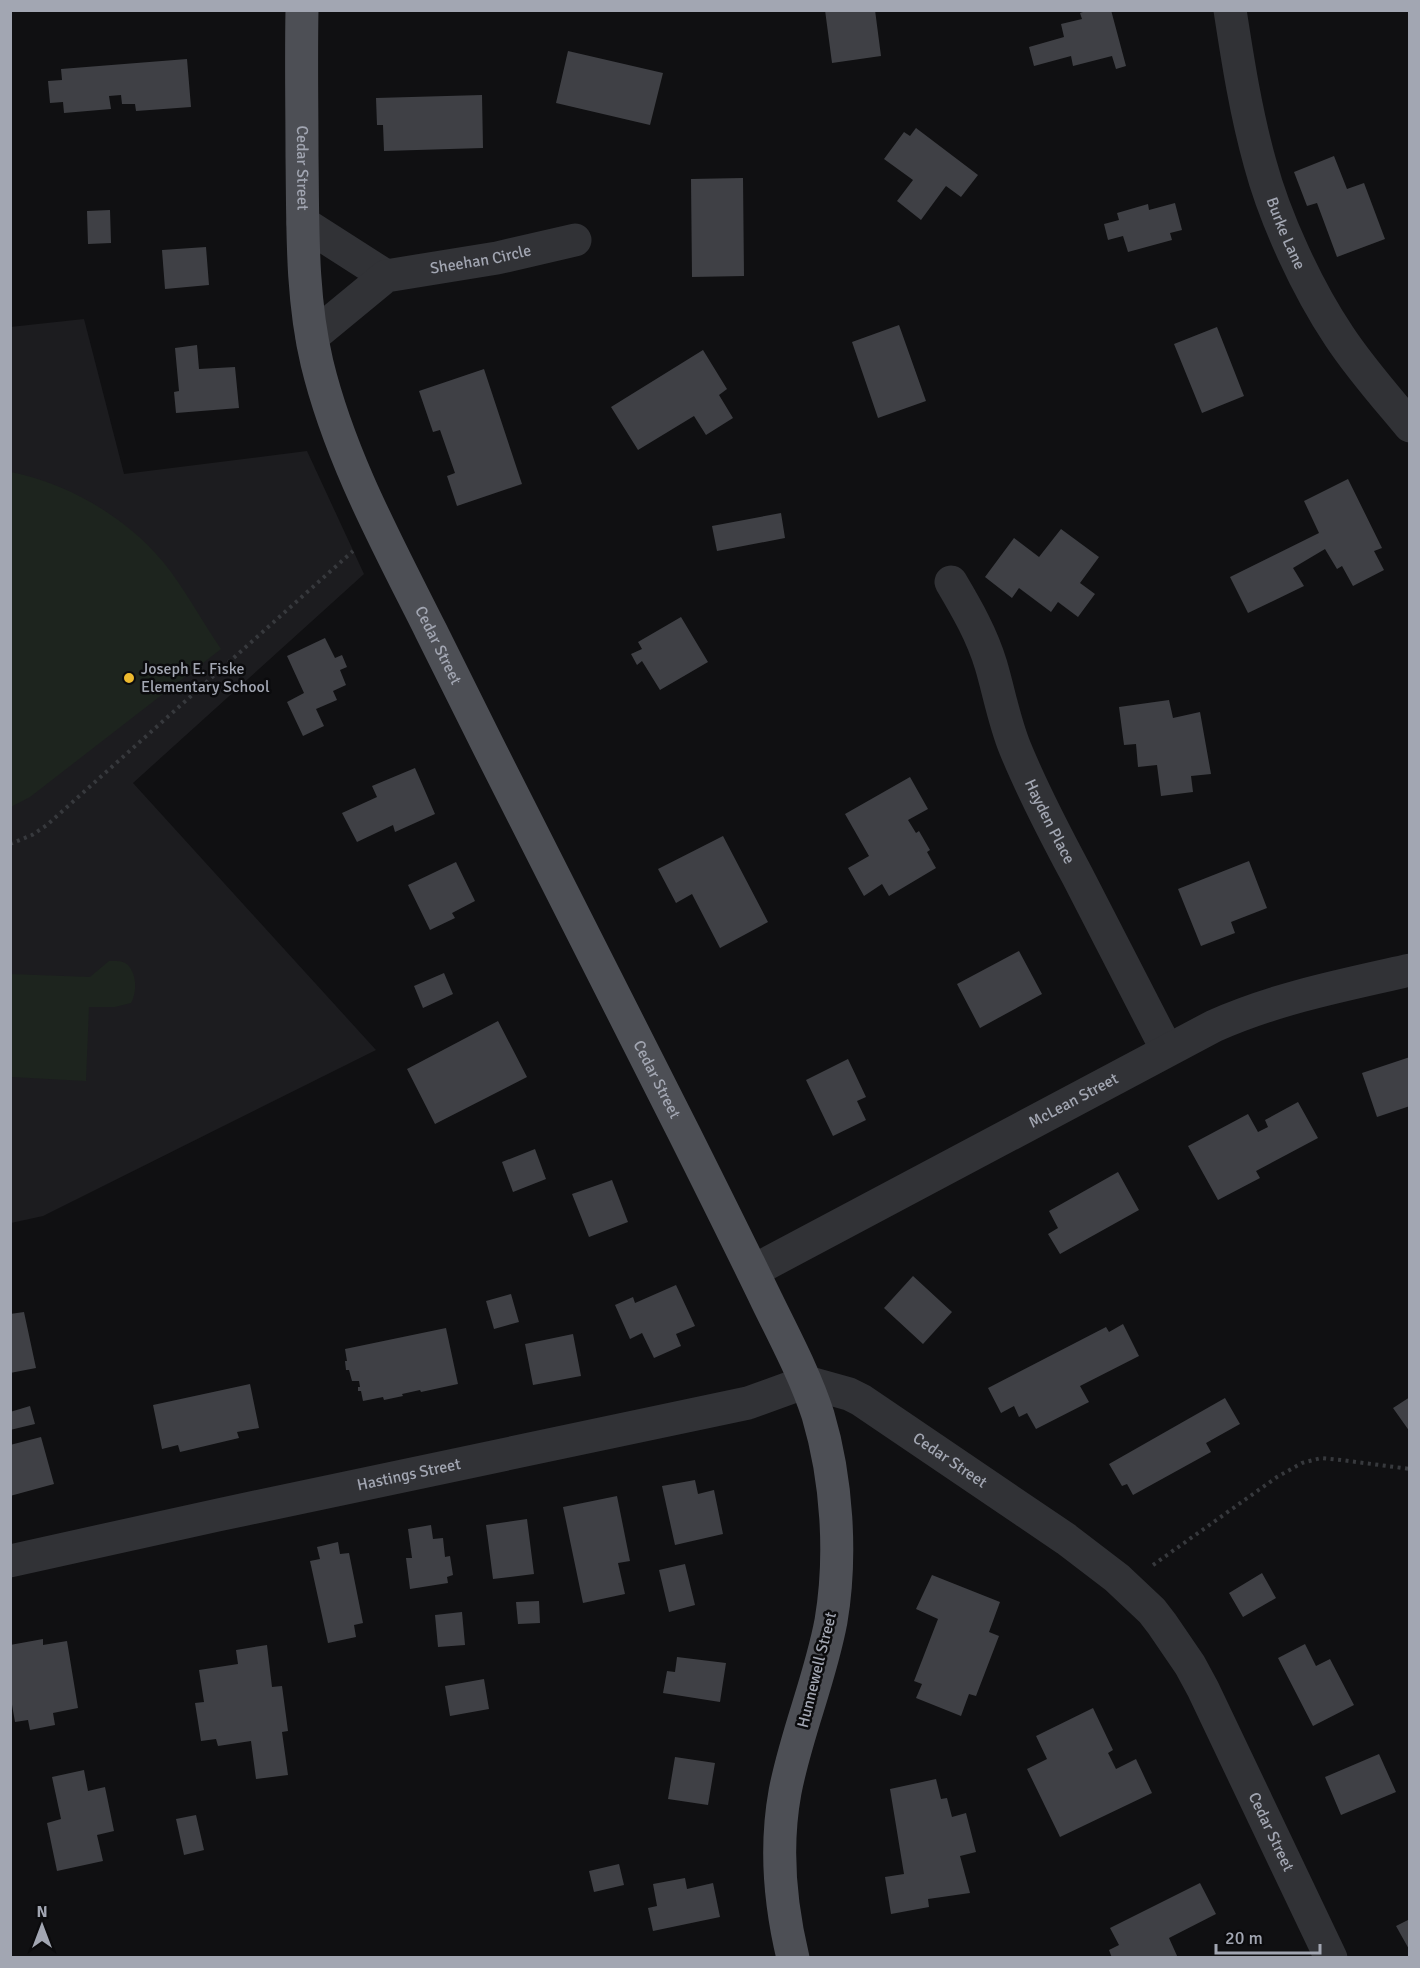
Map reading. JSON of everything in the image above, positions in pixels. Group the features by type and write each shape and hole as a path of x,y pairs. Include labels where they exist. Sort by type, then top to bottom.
{"main road":[{"name":"Cedar Street","path":"302,10 305,280 312,337 335,423 380,527 753,1271 806,1382"},
{"name":"Hunnewell Street","path":"793,1958 784,1913 780,1876 782,1817 793,1759 824,1652 834,1598 837,1561 834,1506 827,1457 818,1418 806,1382"}],"street":[{"name":"Burke Lane","path":"1230,10 1242,87 1260,164 1306,279 1340,338 1410,426"},
{"path":"303,223 386,276 312,337"},
{"name":"Sheehan Circle","path":"386,276 497,258 574,240"},
{"name":"Hayden Place","path":"951,582 969,612 982,641 1015,748 1167,1050"},
{"name":"McLean Street","path":"753,1271 1223,1022 1266,1005 1410,970"},
{"name":"Hastings Street","path":"10,1561 748,1403 806,1382"},
{"name":"Cedar Street","path":"806,1382 849,1394 861,1400 1066,1539 1107,1569 1152,1611 1190,1665 1215,1713 1331,1958"}],"path":[{"path":"10,844 32,835 47,825 335,565 357,549"},
{"path":"1125,1585 1277,1477 1302,1463 1321,1458 1410,1469"}],"shaded area":[{"name":"Joseph E. Fiske Elementary School","path":"84,319 124,474 307,451 364,574 133,783 376,1050 43,1216 11,1223 10,327"},
{"path":"11,472 57,486 79,496 100,508 139,537 171,572 221,649 30,797 11,807"},
{"path":"109,961 128,965 134,979 134,994 131,1003 115,1007 89,1007 86,1081 11,1077 11,974 90,977"}],"building":[{"path":"825,10 875,10 881,56 832,63"},
{"path":"1089,10 1111,10 1126,66 1116,69 1112,56 1073,66 1071,56 1034,66 1029,47 1064,37 1061,24 1082,19 1080,13"},
{"path":"568,51 663,73 650,125 556,103"},
{"path":"187,59 191,107 136,111 135,104 122,104 121,95 109,96 111,109 64,113 63,102 50,103 48,81 62,80 61,69"},
{"path":"482,95 483,148 384,151 383,125 377,125 376,98"},
{"path":"916,128 978,175 961,197 946,186 921,220 897,201 913,180 884,159 904,132 910,136"},
{"path":"1334,156 1347,189 1364,183 1385,239 1337,257 1317,203 1307,206 1294,172"},
{"path":"743,178 744,276 692,277 691,179"},
{"path":"1175,203 1182,230 1170,233 1172,240 1128,252 1123,236 1108,240 1104,224 1119,220 1117,213 1148,204 1149,210"},
{"path":"110,210 111,243 88,244 87,211"},
{"path":"206,247 209,285 165,289 162,250"},
{"path":"899,325 926,401 878,418 852,342"},
{"path":"1217,327 1244,396 1202,413 1174,344"},
{"path":"197,345 199,369 235,367 239,408 176,413 174,392 179,391 175,348"},
{"path":"703,350 727,389 719,395 733,418 706,435 694,416 638,450 611,407"},
{"path":"484,369 522,484 457,506 447,476 455,473 440,430 433,432 419,391"},
{"path":"1348,479 1382,548 1374,551 1384,570 1353,586 1342,566 1337,569 1325,549 1293,568 1304,586 1248,613 1230,577 1319,533 1304,501"},
{"path":"781,513 785,538 717,551 712,526"},
{"path":"1061,529 1099,557 1080,583 1095,594 1078,617 1058,602 1051,612 1019,588 1012,598 985,577 1014,538 1039,557"},
{"path":"681,617 708,662 660,690 642,661 637,665 631,654 642,649 638,642"},
{"path":"325,638 335,658 342,655 347,667 340,670 346,685 333,691 337,700 316,709 324,726 303,736 287,702 304,693 287,656"},
{"path":"1169,700 1173,718 1200,712 1211,774 1191,776 1193,792 1161,796 1157,765 1138,767 1136,744 1124,745 1119,707"},
{"path":"415,768 435,814 395,832 393,825 357,842 342,813 377,797 372,786"},
{"path":"910,777 928,809 908,820 916,833 919,831 930,850 927,852 936,868 889,896 882,884 864,896 848,868 869,856 845,814"},
{"path":"723,836 768,922 720,948 692,894 676,903 658,869"},
{"path":"1249,861 1267,908 1231,922 1235,933 1201,946 1178,889"},
{"path":"456,862 475,901 452,913 455,918 430,930 408,885"},
{"path":"1019,951 1042,994 980,1028 957,984"},
{"path":"444,973 453,994 423,1008 414,986"},
{"path":"498,1021 527,1077 435,1124 407,1069"},
{"path":"1410,1057 1410,1106 1377,1117 1362,1073"},
{"path":"848,1059 866,1097 857,1101 866,1120 833,1136 806,1080"},
{"path":"1298,1102 1318,1138 1256,1171 1260,1178 1218,1200 1188,1146 1248,1114 1258,1132 1268,1127 1265,1120"},
{"path":"535,1149 546,1179 513,1192 502,1162"},
{"path":"1118,1172 1139,1210 1060,1254 1048,1234 1058,1228 1049,1211"},
{"path":"612,1180 628,1222 589,1237 572,1194"},
{"path":"913,1276 952,1312 923,1344 884,1308"},
{"path":"676,1285 695,1326 676,1334 681,1346 654,1358 642,1333 630,1339 615,1305 633,1297 635,1303"},
{"path":"511,1294 519,1322 494,1329 486,1301"},
{"path":"24,1312 36,1368 10,1373 10,1314"},
{"path":"1123,1324 1139,1356 1080,1386 1089,1402 1036,1429 1027,1413 1019,1417 1014,1406 1001,1413 988,1388 1106,1327 1109,1332"},
{"path":"446,1328 458,1384 421,1392 420,1390 384,1400 383,1397 363,1401 361,1391 358,1391 359,1381 352,1381 349,1370 346,1370 345,1349"},
{"path":"573,1334 581,1376 533,1385 525,1344"},
{"path":"250,1384 259,1428 237,1432 239,1438 180,1452 178,1445 162,1449 153,1405"},
{"path":"1410,1397 1410,1432 1393,1408"},
{"path":"1225,1398 1240,1424 1206,1443 1211,1452 1133,1495 1127,1484 1122,1486 1109,1464"},
{"path":"30,1406 35,1424 10,1430 10,1412"},
{"path":"41,1437 54,1484 10,1496 10,1445"},
{"path":"695,1480 698,1494 714,1490 723,1534 675,1545 662,1486"},
{"path":"617,1496 630,1561 618,1563 625,1594 583,1603 563,1507"},
{"path":"527,1519 534,1574 493,1579 486,1525"},
{"path":"431,1525 433,1539 443,1538 445,1557 450,1556 453,1575 447,1577 448,1583 410,1589 406,1558 412,1558 408,1529"},
{"path":"338,1542 340,1554 349,1553 363,1623 354,1625 356,1637 328,1643 310,1561 320,1559 317,1547"},
{"path":"685,1564 695,1605 669,1612 659,1570"},
{"path":"1262,1573 1276,1598 1243,1617 1229,1593"},
{"path":"932,1575 1000,1602 989,1632 999,1636 976,1696 969,1694 961,1716 916,1698 922,1684 914,1681 938,1619 916,1609"},
{"path":"539,1601 540,1623 518,1624 516,1602"},
{"path":"462,1612 465,1645 438,1647 435,1615"},
{"path":"43,1639 43,1645 67,1641 78,1708 53,1713 55,1725 30,1730 28,1720 15,1722 10,1693 10,1645"},
{"path":"1305,1644 1316,1666 1330,1659 1354,1705 1313,1726 1278,1658"},
{"path":"267,1645 272,1687 282,1686 288,1731 282,1732 288,1775 256,1779 251,1741 218,1746 216,1739 201,1741 195,1703 204,1702 199,1670 238,1664 236,1650"},
{"path":"677,1657 726,1663 720,1702 663,1693 667,1671 675,1672"},
{"path":"484,1679 489,1709 450,1716 445,1686"},
{"path":"1093,1708 1113,1750 1108,1753 1116,1769 1136,1759 1152,1793 1060,1837 1027,1769 1047,1759 1036,1736"},
{"path":"1379,1754 1396,1792 1341,1815 1325,1777"},
{"path":"675,1757 715,1763 708,1805 668,1799"},
{"path":"84,1770 88,1791 105,1787 114,1831 97,1835 103,1861 57,1871 47,1823 61,1819 52,1777"},
{"path":"936,1779 941,1799 947,1798 952,1817 966,1813 976,1852 960,1856 970,1893 928,1899 929,1907 891,1914 885,1877 904,1874 890,1789"},
{"path":"196,1815 204,1850 184,1855 176,1819"},
{"path":"619,1864 624,1885 594,1892 589,1871"},
{"path":"685,1878 687,1889 713,1883 720,1917 653,1931 648,1908 657,1906 653,1884"},
{"path":"1200,1883 1216,1914 1169,1938 1178,1958 1112,1958 1109,1950 1119,1945 1110,1928"},
{"path":"1410,1919 1410,1951 1396,1926"}],"place":[{"name":"Joseph E. Fiske Elementary School","path":"129,678"}]}
